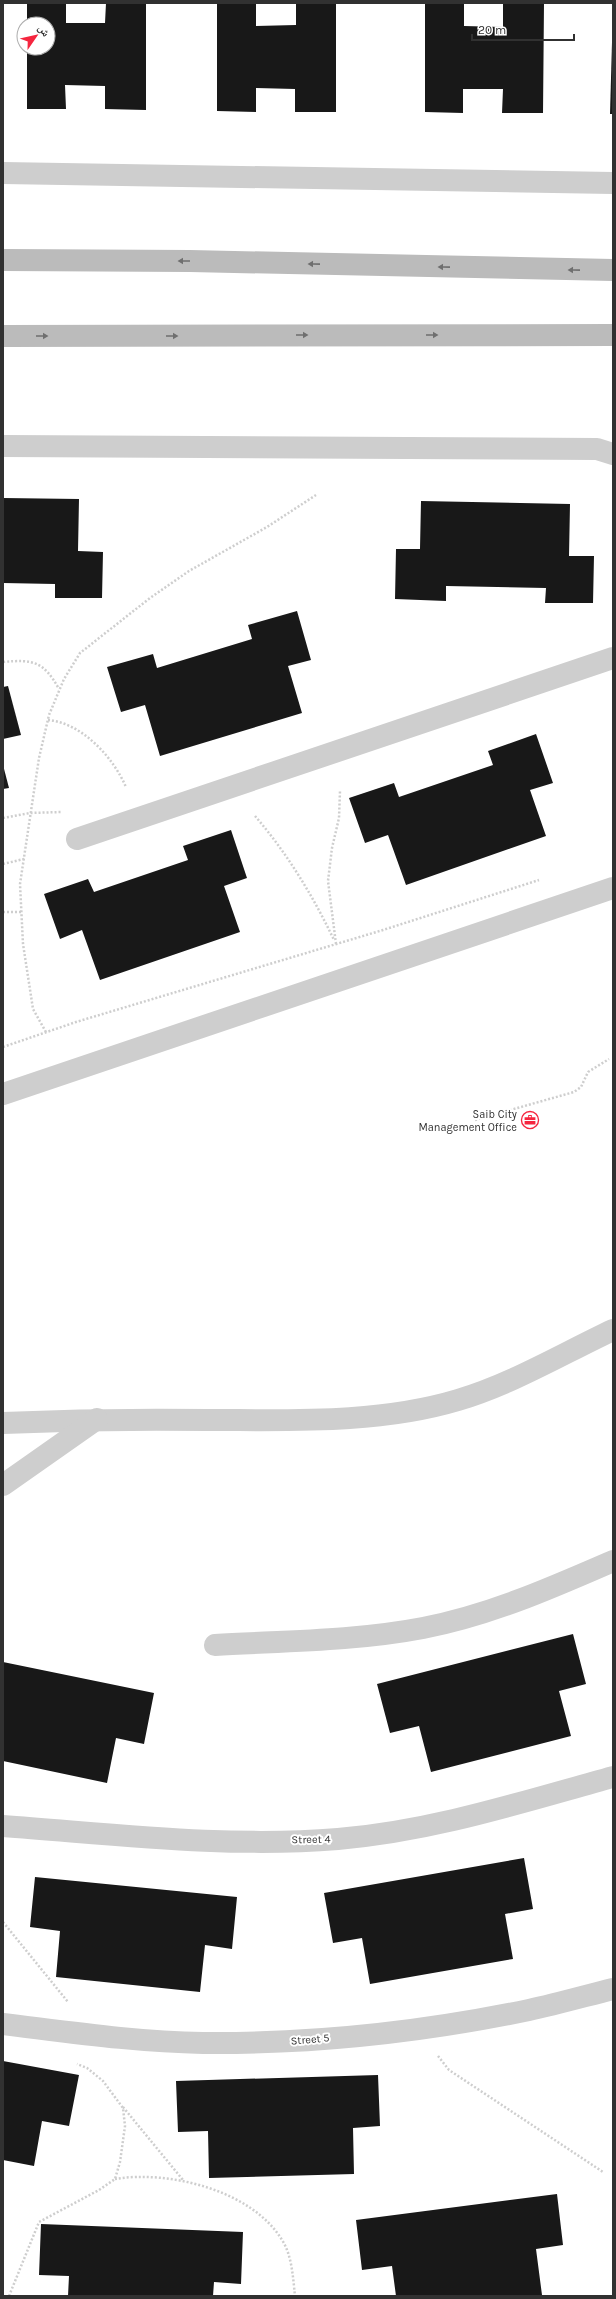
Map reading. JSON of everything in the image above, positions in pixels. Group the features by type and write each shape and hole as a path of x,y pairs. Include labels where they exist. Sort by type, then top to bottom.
{"street":[{"path":"3,173 613,183"},
{"path":"3,260 190,261 613,270"},
{"path":"3,336 613,335"},
{"path":"3,446 597,449 613,454"},
{"path":"77,839 613,658"},
{"path":"3,1094 613,888"},
{"path":"3,1423 98,1419 260,1420 364,1417 433,1407 490,1389 613,1330"},
{"path":"3,1485 98,1419"},
{"path":"215,1645 361,1637 423,1628 477,1615 537,1595 613,1560"},
{"name":"Street 4","path":"3,1826 204,1841 337,1839 436,1825 613,1777"},
{"name":"Street 5","path":"3,2024 108,2037 202,2043 292,2041 440,2025 529,2010 613,1988"}],"path":[{"path":"46,1032 33,1009 23,944 20,884 30,813 48,720 60,689 80,652 108,629 189,571 267,527 316,495"},
{"path":"3,662 26,660 40,664 51,675 60,689"},
{"path":"48,720 62,721 83,734 120,773 126,787"},
{"path":"336,944 328,881 332,848 339,818 340,791"},
{"path":"3,818 30,813 62,812"},
{"path":"255,816 267,829 308,890 336,944"},
{"path":"3,864 24,859"},
{"path":"3,1047 46,1032 540,880"},
{"path":"3,912 22,912"},
{"path":"475,1120 574,1092 581,1087 588,1072 609,1059"},
{"path":"3,1922 71,2006"},
{"path":"437,2056 449,2070 603,2172"},
{"path":"74,2063 87,2068 103,2080 123,2108 125,2126 120,2162 115,2179"},
{"path":"119,2102 183,2181"},
{"path":"9,2296 39,2222 99,2190 115,2179 136,2175 183,2181 228,2195 264,2218 282,2240 291,2263 295,2296"}],"building":[{"path":"27,3 66,3 66,23 105,23 106,3 146,3 146,110 105,109 105,86 65,85 66,109 27,109 27,56 56,56 56,16 27,16"},
{"path":"217,3 256,3 256,26 296,25 296,3 336,3 336,112 295,112 295,89 256,88 256,112 217,111"},
{"path":"425,3 464,3 464,26 503,27 503,3 544,3 543,113 502,113 503,89 463,89 463,113 425,112"},
{"path":"612,42 613,114 610,114"},
{"path":"3,498 79,499 78,551 103,552 102,598 55,598 55,584 3,583"},
{"path":"421,501 570,504 569,556 594,556 593,603 545,603 546,588 446,586 446,601 395,599 396,549 420,549"},
{"path":"297,611 311,660 288,666 302,713 160,756 145,705 121,712 107,667 153,654 157,668 252,639 248,625"},
{"path":"8,686 21,735 3,739 3,687"},
{"path":"536,734 553,783 530,790 546,836 406,885 388,835 365,843 349,798 394,783 399,797 493,765 488,751"},
{"path":"3,765 9,788 3,789"},
{"path":"231,830 247,878 224,886 240,932 100,980 82,930 60,939 44,894 88,879 94,892 188,860 183,846"},
{"path":"573,1634 586,1684 559,1691 571,1736 431,1772 419,1726 390,1733 377,1684"},
{"path":"3,1662 154,1693 144,1744 116,1738 107,1783 3,1761"},
{"path":"524,1858 533,1909 505,1914 513,1959 370,1984 362,1938 333,1943 324,1893"},
{"path":"35,1877 237,1897 232,1949 205,1945 200,1992 56,1977 60,1931 30,1927"},
{"path":"3,2061 79,2075 69,2126 42,2121 34,2166 3,2160"},
{"path":"378,2075 380,2126 353,2128 354,2174 209,2178 208,2131 178,2132 176,2081"},
{"path":"557,2194 563,2245 536,2249 542,2295 396,2296 392,2266 362,2270 356,2220"},
{"path":"41,2224 243,2232 241,2284 214,2282 213,2296 68,2296 69,2276 39,2275"}],"place":[{"name":"Saib City Management Office","path":"530,1120"}]}
